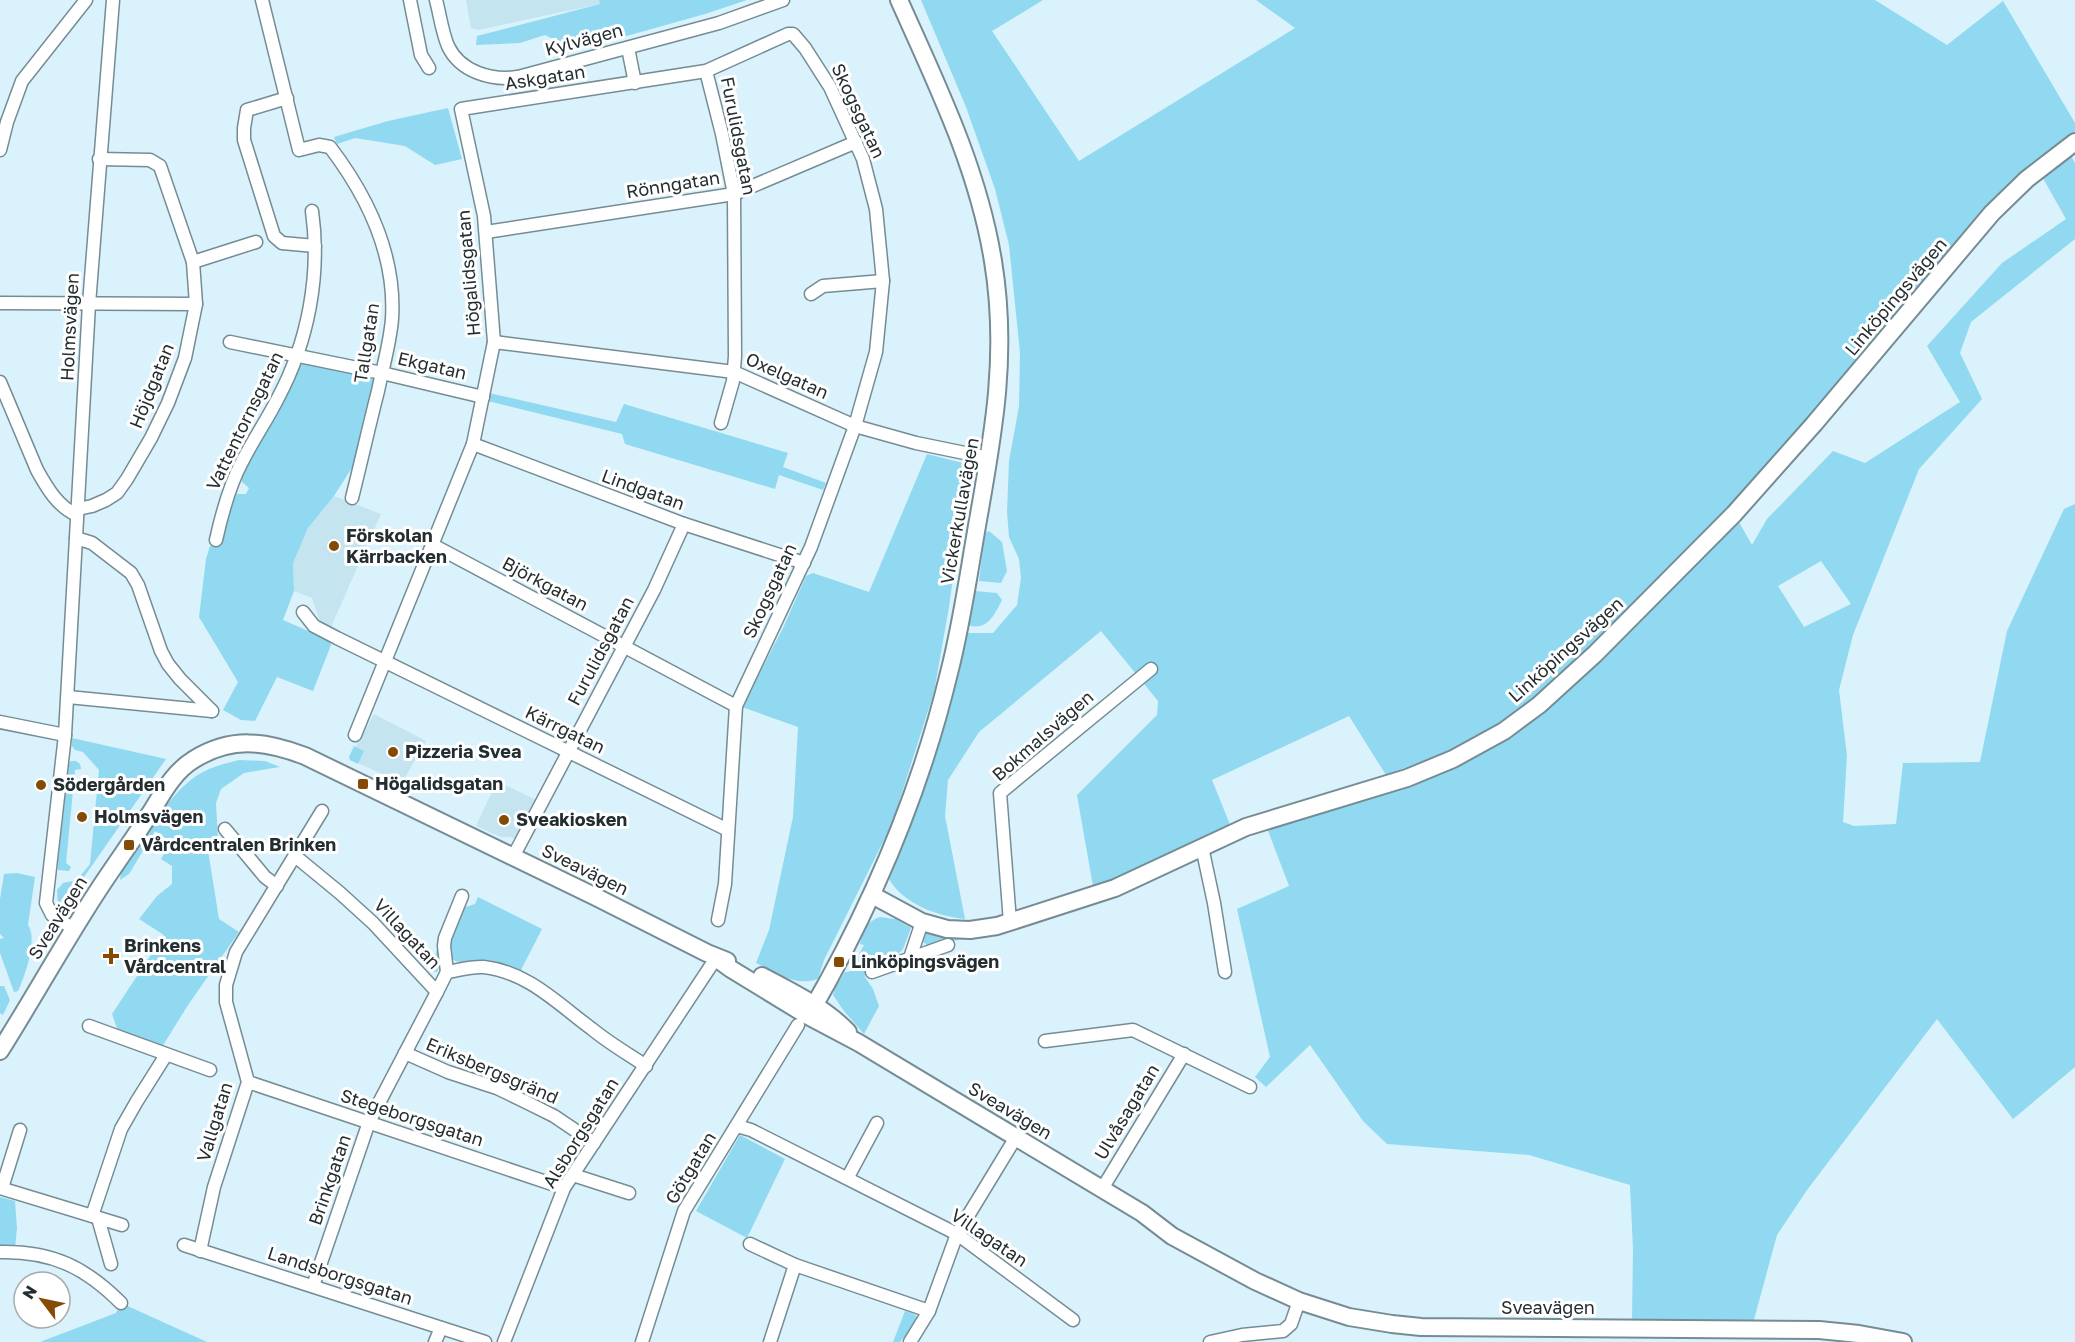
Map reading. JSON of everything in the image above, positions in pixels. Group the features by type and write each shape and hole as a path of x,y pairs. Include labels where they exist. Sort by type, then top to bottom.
{"main road":[{"name":"Vickerkullavägen","path":"807,1016 848,946 872,895 910,805 938,718 958,635 996,420 1000,342 999,304 987,227 962,144 899,0"},
{"name":"Linköpingsvägen","path":"872,895 922,922 946,929 961,931 982,929 1010,922 1115,888 1246,827 1363,792 1431,768 1481,745 1504,731 1539,705 1595,654 1734,514 1822,415 2004,200 2040,168 2075,142"},
{"name":"Sveavägen","path":"0,1051 74,929 154,809 200,766 234,754 265,753 339,774 716,958 746,967 807,1016 831,1016 859,1043 1142,1213 1167,1233 1299,1302 1360,1319 1421,1327 1819,1330 1903,1342"}],"street":[{"path":"0,150 7,122 22,81 86,0"},
{"name":"Holmsvägen","path":"74,929 52,915 46,903 68,697 89,304 113,0"},
{"path":"262,0 287,98 247,110 244,140 274,236 282,243 315,246"},
{"path":"410,0 422,54 429,68"},
{"name":"Kylvägen","path":"436,0 452,53 472,69 490,77 499,78 518,77 628,48 719,23 783,0"},
{"name":"Askgatan","path":"461,109 706,71 788,34 793,34"},
{"name":"Skogsgatan","path":"718,920 723,904 736,706 804,563 855,426 876,352 883,281 876,209 856,142 830,87 805,48 793,34"},
{"path":"628,48 635,83"},
{"name":"Furulidsgatan","path":"706,71 734,194 734,372 721,423"},
{"name":"Tallgatan","path":"287,98 299,150 318,145 330,147 366,201 386,254 392,302 389,338 352,498"},
{"name":"Högalidsgatan","path":"356,735 473,444 494,342 486,232 461,109"},
{"name":"Rönngatan","path":"486,232 734,194 856,142"},
{"name":"Höjdgatan","path":"77,512 117,493 151,438 180,374 196,304 193,262 160,166 150,160 99,159"},
{"name":"Vattentornsgatan","path":"216,540 232,483 278,398 297,356 310,306 313,283 315,246 312,211"},
{"path":"193,262 256,242"},
{"path":"811,294 823,286 883,281"},
{"path":"0,303 196,304"},
{"name":"Ekgatan","path":"230,342 382,373 483,397"},
{"name":"Oxelgatan","path":"494,342 734,372 855,426 916,443 989,458"},
{"path":"0,382 40,477 62,506 77,512"},
{"name":"Lindgatan","path":"473,444 684,525 804,563"},
{"name":"Furulidsgatan","path":"513,857 654,590 684,525"},
{"path":"68,697 212,711 180,680 168,664 161,651 138,585 131,573 92,543 76,538"},
{"name":"Björkgatan","path":"433,545 736,706"},
{"name":"Kärrgatan","path":"303,612 314,626 728,830"},
{"name":"Bokmalsvägen","path":"1010,922 1000,793 1151,669"},
{"path":"0,722 65,735"},
{"path":"225,829 265,877 277,886 322,811"},
{"path":"1202,847 1225,972"},
{"name":"Villagatan","path":"295,856 365,915 437,992 447,972 483,967 519,977 551,995 591,1029 646,1066"},
{"name":"Vallgatan","path":"200,1251 214,1187 248,1082 226,1002 226,985 236,952 277,886"},
{"path":"447,972 444,955 445,938 462,896"},
{"path":"910,958 922,922"},
{"path":"872,972 948,945"},
{"name":"Alsborgsgatan","path":"504,1342 564,1188 716,958"},
{"name":"Brinkgatan","path":"313,1287 369,1122 437,992"},
{"name":"Götgatan","path":"642,1342 684,1211 807,1016"},
{"path":"89,1026 210,1070"},
{"path":"1045,1041 1133,1030 1250,1087"},
{"name":"Eriksbergsgränd","path":"405,1053 448,1072 497,1088 554,1116 594,1143"},
{"name":"Ulvåsagatan","path":"1102,1189 1184,1054"},
{"path":"111,1264 95,1217 121,1129 166,1055"},
{"name":"Stegeborgsgatan","path":"248,1082 564,1188"},
{"path":"848,1177 877,1123"},
{"name":"Villagatan","path":"737,1126 751,1130 848,1177 957,1234 1073,1320"},
{"path":"20,1130 1,1188 122,1225"},
{"path":"910,1342 929,1311 957,1234 1016,1137"},
{"path":"573,1175 629,1193"},
{"path":"750,1244 795,1265 929,1311"},
{"name":"Landsborgsgatan","path":"184,1245 485,1342"},
{"path":"0,1252 45,1256 66,1263 98,1280 121,1303"},
{"path":"770,1342 795,1265"},
{"path":"1210,1342 1287,1329 1294,1319 1299,1302"},
{"path":"435,1342 441,1328"}],"shaded area":[{"path":"466,0 599,0 600,4 478,30 471,28"},
{"path":"599,0 747,0 591,46 569,47 545,35 520,43 476,45 477,36 600,4"},
{"path":"921,0 1043,0 992,31 1079,161 1295,28 1256,0 1875,0 1947,45 2003,1 2075,123 2075,135 2064,143 2075,163 2075,239 1971,322 1960,353 1982,399 1919,469 1853,635 1839,690 1847,756 1843,822 1854,826 1896,824 1903,763 1980,762 2007,631 2064,509 2075,504 2075,1067 2013,1119 1937,1019 1807,1190 1777,1235 1752,1327 1632,1322 1633,1249 1630,1185 1529,1155 1387,1144 1363,1121 1310,1045 1266,1087 1255,1077 1270,1057 1237,909 1289,886 1262,815 1389,790 1455,749 1386,775 1349,716 1212,780 1231,827 1094,892 1077,795 1157,715 1158,701 1101,631 979,732 948,780 945,816 965,919 932,912 902,895 888,877 909,831 941,733 968,633 993,633 1017,605 1021,578 1019,559 1009,537 1007,512 1009,461 1019,406 1020,353 1009,245 995,189 966,107","holes":["2036,166 2066,219 2002,263 1927,346 1960,402 1865,463 1833,451 1767,519 1752,545 1731,508 1852,369","1821,561 1851,604 1804,627 1778,586"]},
{"path":"448,108 462,159 435,165 405,146 355,138 337,144 334,137 388,121"},
{"path":"302,361 376,373 355,463 334,496 308,528 293,563 294,591 283,620 329,640 331,645 313,691 277,677 255,721 241,720 223,710 238,682 199,617 206,559 210,546 221,546 232,500 235,494 246,494 249,488 242,482 241,474"},
{"path":"489,393 616,422 624,404 788,453 783,467 826,483 823,490 779,475 775,489 625,444 622,434 488,401"},
{"path":"927,454 963,463 968,470 949,607 934,692 892,824 824,960 818,979 794,980 756,963 769,930 793,817 798,727 742,707 783,628 806,576 813,573 869,592"},
{"name":"Förskolan Kärrbacken","path":"334,496 381,514 331,627 320,622 312,598 294,591 293,563 308,528"},
{"path":"989,531 1002,542 1007,571 1001,583 979,581 985,533"},
{"path":"975,591 997,593 1002,600 992,617 984,625 979,626 965,624"},
{"path":"374,714 426,741 402,783 349,759"},
{"path":"72,738 166,759 75,890 62,905 58,906 57,890 63,883 77,880 90,864 99,770 83,752 75,750 72,746"},
{"path":"354,746 364,751 358,764 349,757"},
{"path":"239,760 265,761 280,767 244,773 221,789 216,803 218,839 207,844 219,919 239,932 162,1047 118,1031 112,1014 164,935 139,919 157,896 172,884 172,866 161,859 171,842 155,831 129,874 120,880 121,873 168,803 191,779 216,766"},
{"path":"71,761 80,764 81,769 75,770 66,863 71,867 69,871 58,870 58,862"},
{"path":"497,781 536,800 516,839 501,837 476,826"},
{"path":"17,873 35,877 28,925 31,931 31,948 24,976 18,991 14,992 0,953 0,939 4,938 0,934 0,899 4,874"},
{"path":"478,897 542,929 521,970 488,960 459,962 452,959 449,954 450,938 463,908 475,904"},
{"path":"880,917 895,919 911,928 903,949 897,955 866,968 865,977 873,989 879,1006 864,1034 833,995 835,988 845,972 849,972 864,945 860,944 866,927"},
{"path":"928,933 963,939 928,946 920,939 922,935"},
{"path":"438,945 442,960 437,972 428,972 432,968"},
{"path":"0,986 4,986 10,1000 3,1015 0,1013"},
{"path":"740,1135 785,1159 747,1238 696,1211"},
{"path":"0,1197 15,1201 17,1228 15,1248 0,1246"},
{"path":"121,1303 207,1342 40,1342 116,1313"},
{"path":"905,1311 918,1318 900,1342 893,1342"}],"place":[{"name":"Förskolan Kärrbacken","path":"334,546"},
{"name":"Pizzeria Svea","path":"393,752"},
{"name":"Högalidsgatan","path":"363,784"},
{"name":"Södergården","path":"41,785"},
{"name":"Holmsvägen","path":"82,817"},
{"name":"Sveakiosken","path":"504,820"},
{"name":"Vårdcentralen Brinken","path":"129,845"},
{"name":"Brinkens Vårdcentral","path":"111,956"},
{"name":"Linköpingsvägen","path":"839,962"}]}
